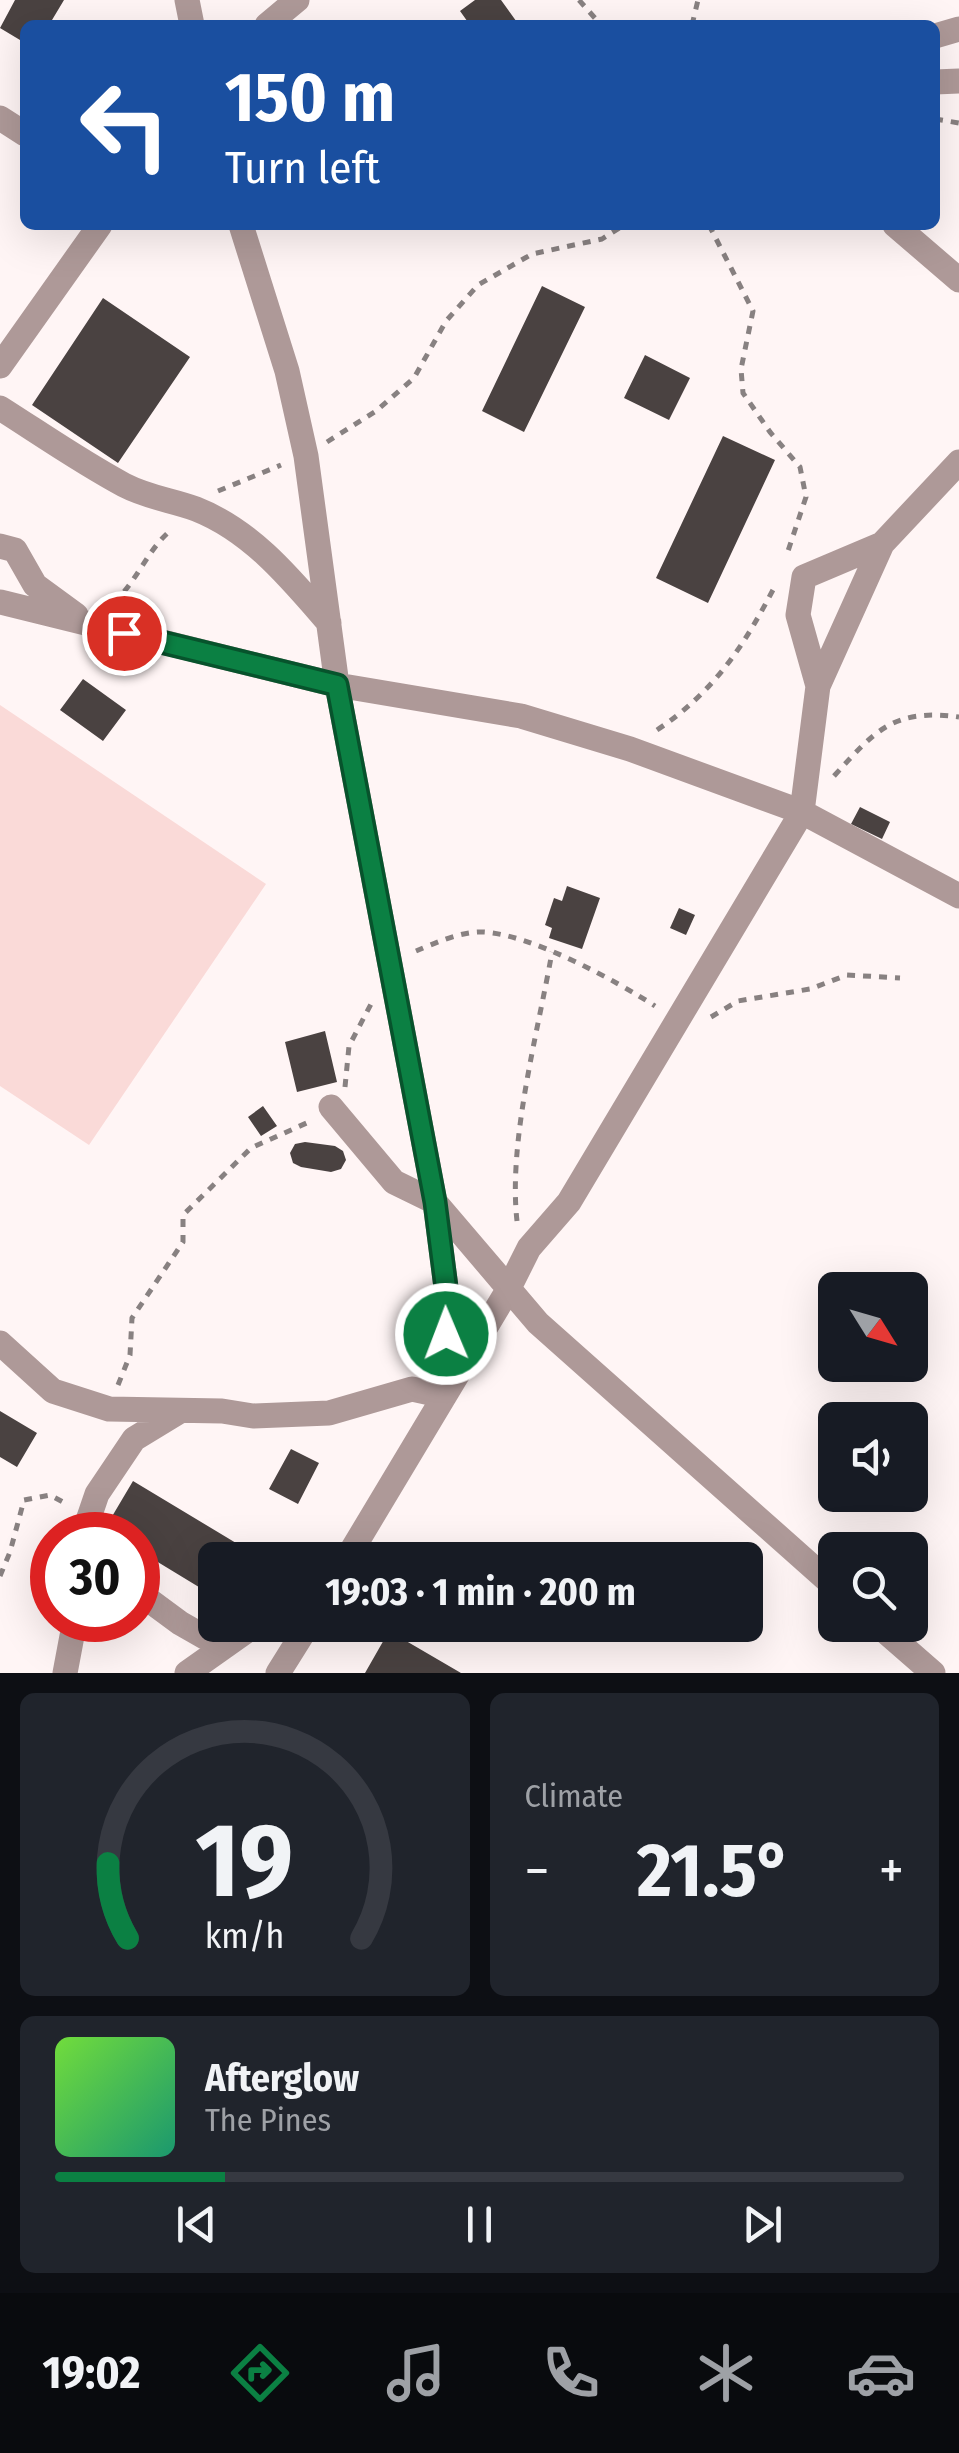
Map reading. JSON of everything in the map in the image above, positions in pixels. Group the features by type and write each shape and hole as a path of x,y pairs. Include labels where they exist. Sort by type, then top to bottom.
{"street":[{"path":"273,20 297,0"},
{"path":"0,366 96,230"},
{"path":"243,230 286,371 306,456 337,685 435,1202 448,1303 444,1396"},
{"path":"901,230 959,280"},
{"path":"0,408 125,486 164,502 195,508 241,533 284,572 328,623"},
{"path":"357,1542 508,1290 529,1248 570,1202 802,812 818,686 882,544 959,462"},
{"path":"818,686 798,615 804,577 882,544"},
{"path":"0,546 16,550 35,585 88,624"},
{"path":"0,602 337,685 520,716 630,749 802,812 959,896"},
{"path":"331,1107 394,1182 435,1202 538,1323 818,1572"},
{"path":"0,1343 53,1391 108,1409 222,1411 253,1416 329,1413 412,1389 444,1396"},
{"path":"91,1512 97,1494 134,1438 180,1411"},
{"path":"160,1608 222,1647"},
{"path":"65,1673 71,1642"},
{"path":"187,1673 230,1642"},
{"path":"278,1673 297,1642"},
{"path":"897,1642 933,1673"}],"path":[{"path":"578,0 596,20"},
{"path":"88,624 129,589 162,537 212,494 306,456 376,411 414,378 446,321 478,285 532,254 602,239 616,230"},
{"path":"711,230 753,311 741,370 743,393 800,467 806,497 786,559"},
{"path":"630,749 707,692 730,663 780,574"},
{"path":"802,812 876,731 924,713 959,717"},
{"path":"522,1262 514,1194 520,1128 552,952"},
{"path":"0,1576 24,1500 50,1495 70,1512"}],"shaded area":[{"path":"0,705 266,884 89,1145 0,1086"}],"building":[{"path":"15,0 64,0 52,20 20,20 20,40 0,28"},
{"path":"475,0 501,0 515,20 466,20 460,11"},
{"path":"542,286 585,307 524,432 482,411"},
{"path":"103,298 190,357 118,463 32,405"},
{"path":"645,355 690,378 669,420 624,398"},
{"path":"723,436 775,460 708,603 656,578"},
{"path":"83,679 126,710 103,741 60,710"},
{"path":"860,807 890,822 882,839 851,824"},
{"path":"567,886 600,898 582,949 549,938 552,928 545,925 554,898 562,901"},
{"path":"679,908 695,915 686,935 670,928"},
{"path":"325,1031 337,1082 297,1092 285,1042"},
{"path":"263,1106 277,1126 261,1136 248,1117"},
{"path":"295,1144 335,1146 343,1151 346,1160 341,1169 331,1172 293,1163 290,1153"},
{"path":"0,1411 37,1433 17,1467 0,1457"},
{"path":"291,1449 319,1463 298,1504 269,1489"},
{"path":"133,1481 234,1542 198,1542 198,1586 160,1563 160,1512 115,1512"},
{"path":"383,1642 408,1642 461,1673 365,1673"}],"route":[{"path":"124,633 337,685 435,1202 448,1303 446,1334"}]}
